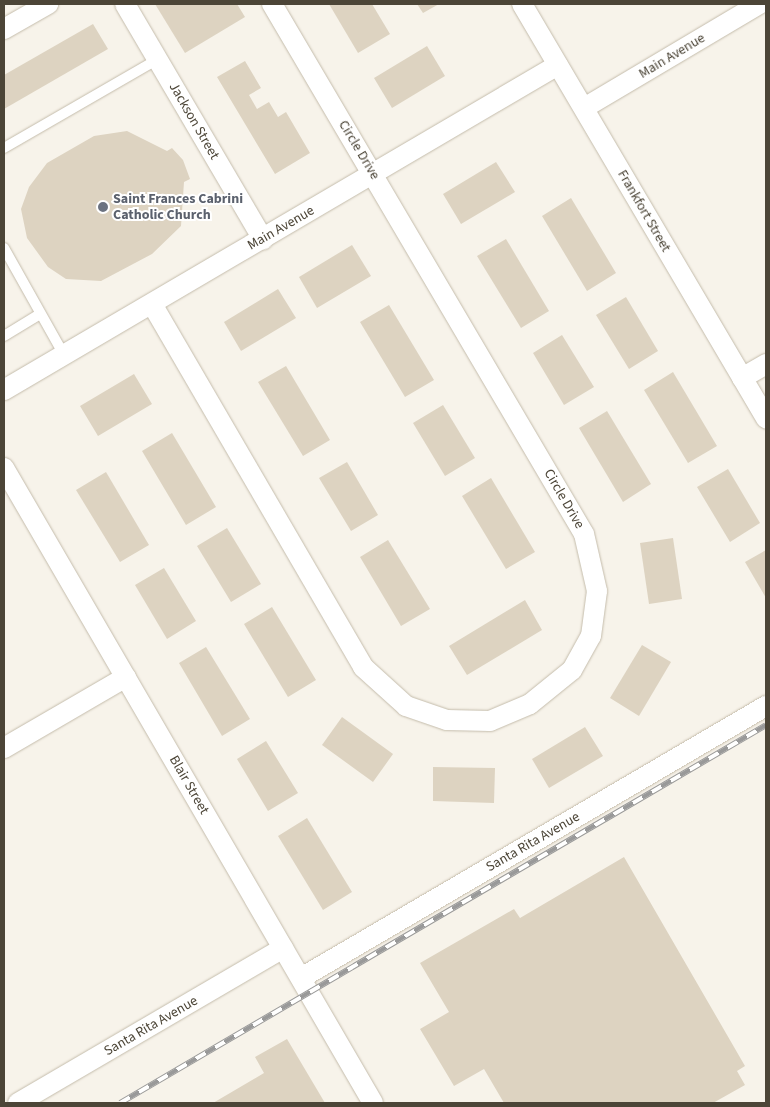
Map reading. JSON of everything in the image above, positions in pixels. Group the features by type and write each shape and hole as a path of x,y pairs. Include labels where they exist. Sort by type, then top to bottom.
{"street":[{"path":"4,29 48,4"},
{"name":"Jackson Street","path":"126,4 263,239"},
{"name":"Circle Drive","path":"152,304 363,666 406,706 448,720 490,721 530,704 572,670 591,636 597,591 584,534 272,4"},
{"name":"Frankfort Street","path":"522,4 766,419"},
{"name":"Main Avenue","path":"584,108 759,4"},
{"name":"Main Avenue","path":"4,390 558,65"},
{"path":"742,378 766,364"},
{"name":"Blair Street","path":"4,468 373,1103"},
{"path":"4,748 126,677"},
{"name":"Santa Rita Avenue","path":"300,978 766,706"},
{"name":"Santa Rita Avenue","path":"18,1103 283,948"}],"lane":[{"path":"4,148 158,59"},
{"path":"4,248 64,355"},
{"path":"4,336 40,314"}],"building":[{"path":"155,4 237,4 245,17 185,53"},
{"path":"329,4 372,4 390,34 358,53"},
{"path":"417,4 439,4 423,13"},
{"path":"93,24 108,49 4,109 4,75"},
{"path":"427,46 445,76 392,108 374,78"},
{"path":"245,61 261,88 249,95 257,109 269,102 278,117 286,112 310,153 275,174 217,77"},
{"name":"Saint Frances Cabrini Catholic Church","path":"127,131 167,151 172,148 183,160 190,179 184,182 181,226 152,254 101,281 66,279 48,267 27,238 21,209 29,187 47,163 94,136"},
{"path":"496,162 515,192 461,224 443,194"},
{"path":"571,198 616,273 587,291 542,216"},
{"path":"506,239 549,311 521,328 477,256"},
{"path":"352,245 371,276 317,308 299,277"},
{"path":"278,289 296,318 241,351 224,322"},
{"path":"626,297 658,351 629,369 596,315"},
{"path":"389,305 434,380 405,397 360,322"},
{"path":"562,335 594,387 564,405 533,353"},
{"path":"286,366 330,440 303,456 258,382"},
{"path":"673,372 717,446 688,463 644,390"},
{"path":"134,374 152,404 98,436 80,406"},
{"path":"443,405 475,458 445,476 413,423"},
{"path":"607,411 651,484 623,502 579,428"},
{"path":"172,433 216,507 186,525 142,451"},
{"path":"347,462 378,515 351,531 319,478"},
{"path":"728,469 760,523 730,542 697,487"},
{"path":"106,472 149,545 120,562 76,490"},
{"path":"491,478 535,552 506,569 462,496"},
{"path":"227,528 261,584 231,602 197,546"},
{"path":"673,538 682,599 649,604 640,543"},
{"path":"388,540 430,609 401,626 360,557"},
{"path":"766,550 766,598 745,562"},
{"path":"164,568 196,621 167,639 135,585"},
{"path":"525,600 542,630 467,675 449,646"},
{"path":"272,607 316,680 288,697 244,624"},
{"path":"642,645 671,662 639,716 610,698"},
{"path":"206,647 250,719 222,736 179,663"},
{"path":"342,717 393,754 373,782 322,745"},
{"path":"585,727 603,756 549,788 532,759"},
{"path":"266,741 298,793 268,811 237,759"},
{"path":"433,767 495,768 494,803 433,801"},
{"path":"307,818 352,892 323,910 278,836"},
{"path":"624,857 745,1066 737,1071 745,1085 713,1103 504,1103 484,1069 454,1086 420,1029 449,1012 420,963 514,909 520,918"},
{"path":"287,1039 325,1103 213,1103 264,1073 255,1057"}],"railway":[{"path":"120,1103 766,725"}],"place":[{"name":"Saint Frances Cabrini Catholic Church","path":"103,207"}]}
